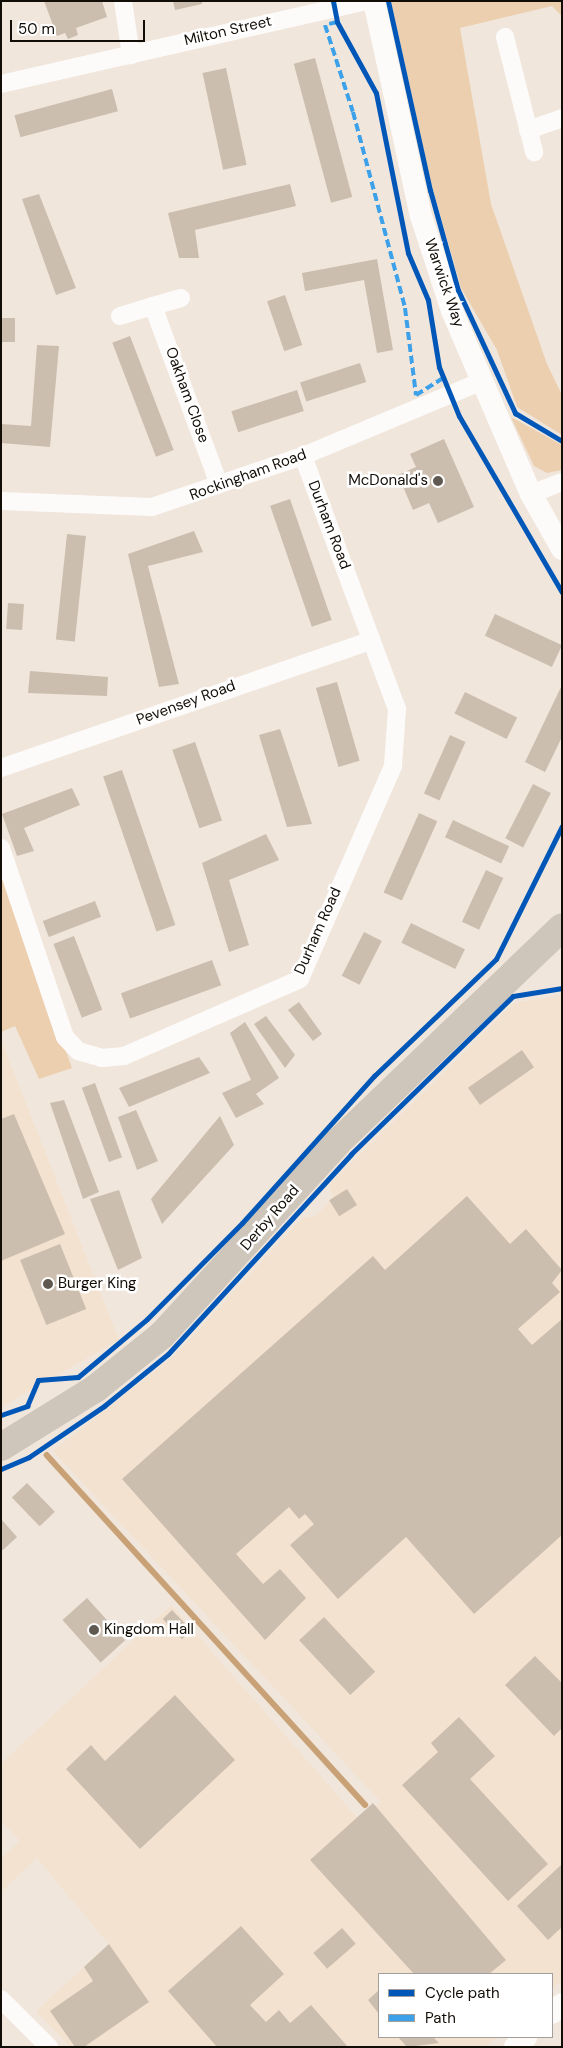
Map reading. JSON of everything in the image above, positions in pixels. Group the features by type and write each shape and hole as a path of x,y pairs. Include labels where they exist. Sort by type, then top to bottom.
{"highway":[{"name":"Derby Road","path":"1,1447 95,1389 162,1335 338,1142 477,1005 522,968 562,927"},
{"name":"Derby Road","path":"522,968 562,954"}],"street":[{"path":"123,1 131,55"},
{"name":"Milton Street","path":"1,84 368,1"},
{"name":"Warwick Way","path":"374,1 421,216 452,311 531,494 562,549"},
{"path":"505,37 534,152"},
{"path":"528,130 562,118"},
{"path":"120,316 181,298"},
{"name":"Oakham Close","path":"153,306 219,484"},
{"name":"Rockingham Road","path":"1,501 129,509 174,502 219,484 303,456 482,381"},
{"name":"Durham Road","path":"1,848 65,1037 78,1052 102,1058 124,1056 300,979 393,766 397,709 303,456"},
{"path":"531,494 562,482"},
{"name":"Pevensey Road","path":"1,768 372,640"},
{"path":"1,1998 49,2047"},
{"path":"515,2047 525,2038"}],"shaded area":[{"path":"391,1 562,1 562,16 552,6 460,28 491,204 547,364 562,395 562,435 517,407 497,350 461,288 430,179"},
{"path":"511,417 562,445 562,470 547,473 534,466"},
{"path":"1,869 72,1068 39,1079 15,1026 1,1032"},
{"path":"562,995 562,1979 553,1989 553,1973 378,1973 378,2038 496,2038 486,2047 71,2047 36,2011 109,1944 37,1858 1,1892 1,1859 20,1841 1,1821 1,1764 171,1605 360,1821 381,1802 53,1451 174,1356 302,1218 316,1216 333,1197 329,1185 514,1003"},
{"path":"1,1040 119,1340 1,1407"}],"building":[{"path":"44,1 102,1 107,17 76,28 78,35 68,39 65,33 57,36"},
{"path":"173,1 202,1 202,4 175,10"},
{"path":"315,58 352,197 331,203 294,64"},
{"path":"226,68 247,165 223,170 203,73"},
{"path":"112,89 118,111 20,137 14,115"},
{"path":"290,184 296,206 195,230 199,258 179,258 168,213"},
{"path":"39,194 76,288 56,295 22,199"},
{"path":"377,259 393,350 377,353 364,280 305,291 302,273"},
{"path":"285,295 302,345 284,351 267,301"},
{"path":"1,318 15,318 15,342 1,342"},
{"path":"130,336 174,450 156,457 112,343"},
{"path":"37,345 59,346 50,447 1,443 1,424 31,426"},
{"path":"360,363 366,382 306,401 300,382"},
{"path":"297,390 304,411 238,432 231,411"},
{"path":"444,439 474,507 438,523 429,503 413,510 398,475 416,467 410,454"},
{"path":"290,499 332,620 312,627 270,506"},
{"path":"194,531 203,552 148,566 179,684 159,687 128,554"},
{"path":"67,534 86,536 75,641 56,639"},
{"path":"8,603 24,604 22,630 6,629"},
{"path":"495,614 562,645 552,667 485,636"},
{"path":"30,671 108,677 107,696 28,693"},
{"path":"337,682 360,761 338,767 316,688"},
{"path":"562,685 562,737 545,772 525,762"},
{"path":"465,692 517,717 507,739 454,714"},
{"path":"280,729 312,824 287,827 259,735"},
{"path":"450,735 466,742 439,800 424,793"},
{"path":"195,742 222,820 199,828 172,750"},
{"path":"122,770 175,925 156,932 103,777"},
{"path":"533,784 551,793 523,847 505,838"},
{"path":"72,788 80,805 24,828 34,851 17,856 2,814"},
{"path":"419,813 437,821 402,901 384,892"},
{"path":"453,820 509,846 501,863 445,837"},
{"path":"266,834 279,860 229,880 249,945 229,952 202,863"},
{"path":"486,870 503,878 479,930 462,922"},
{"path":"95,901 101,917 49,937 43,921"},
{"path":"411,923 465,949 455,969 401,943"},
{"path":"364,932 382,941 360,985 342,976"},
{"path":"74,936 102,1010 82,1018 53,944"},
{"path":"212,960 221,985 130,1019 121,993"},
{"path":"299,1002 322,1034 313,1041 288,1010"},
{"path":"266,1016 295,1055 285,1068 254,1024"},
{"path":"245,1022 279,1078 256,1094 264,1104 236,1118 222,1093 251,1080 230,1033"},
{"path":"522,1050 534,1067 480,1105 468,1088"},
{"path":"199,1057 210,1073 129,1107 119,1088"},
{"path":"95,1083 122,1157 109,1162 82,1088"},
{"path":"64,1100 99,1192 83,1199 50,1103"},
{"path":"136,1110 158,1161 137,1170 118,1117"},
{"path":"14,1114 65,1234 1,1261 1,1119"},
{"path":"220,1116 234,1145 162,1224 151,1199"},
{"path":"347,1189 357,1205 339,1216 329,1200"},
{"path":"119,1190 142,1258 118,1270 90,1199"},
{"path":"467,1196 510,1244 526,1229 562,1270 552,1283 560,1292 518,1329 532,1345 562,1319 562,1535 474,1614 406,1537 338,1599 290,1545 314,1524 305,1514 299,1519 289,1507 236,1554 263,1584 280,1569 306,1598 265,1640 122,1479 373,1256 385,1270"},
{"path":"60,1244 86,1309 46,1325 20,1260"},
{"path":"27,1483 55,1512 40,1526 12,1498"},
{"path":"1,1519 17,1537 3,1550 1,1549"},
{"name":"Kingdom Hall","path":"87,1598 125,1640 101,1662 62,1620"},
{"path":"172,1610 191,1630 182,1639 163,1619"},
{"path":"324,1617 375,1672 350,1695 299,1640"},
{"path":"535,1656 562,1683 562,1728 554,1736 505,1685"},
{"path":"175,1695 235,1760 140,1849 66,1769 91,1745 105,1761"},
{"path":"459,1717 495,1756 470,1779 548,1864 508,1901 402,1785 438,1752 431,1743"},
{"path":"373,1803 506,1960 490,1973 413,1973 310,1860"},
{"path":"562,1864 562,1927 548,1940 517,1906"},
{"path":"241,1926 284,1974 250,2005 266,2022 279,2010 290,2023 311,2005 348,2047 217,2047 168,1991"},
{"path":"342,1928 356,1944 327,1969 313,1953"},
{"path":"109,1944 149,2002 84,2047 75,2047 50,2011 93,1981 84,1967"},
{"path":"378,1991 378,2013 368,2000"},
{"path":"399,2038 434,2038 439,2043 407,2047"}],"waterway":[{"path":"47,1455 365,1805"}],"marked path":[{"path":"337,22 325,25 353,112 405,308 416,395 443,378"}],"cycle path":[{"path":"333,1 337,22 376,93 408,253 428,300 439,367 459,416 562,592"},
{"path":"388,1 430,190 458,290 515,413 562,441"},
{"path":"1,1415 27,1406 38,1380 78,1377 147,1319 242,1223 374,1076 496,959 562,826"},
{"path":"1,1469 29,1457 104,1406 168,1354 351,1154 513,996 562,988"}],"place":[{"name":"McDonald's","path":"438,481"},
{"name":"Burger King","path":"48,1284"},
{"name":"Kingdom Hall","path":"94,1630"}]}
